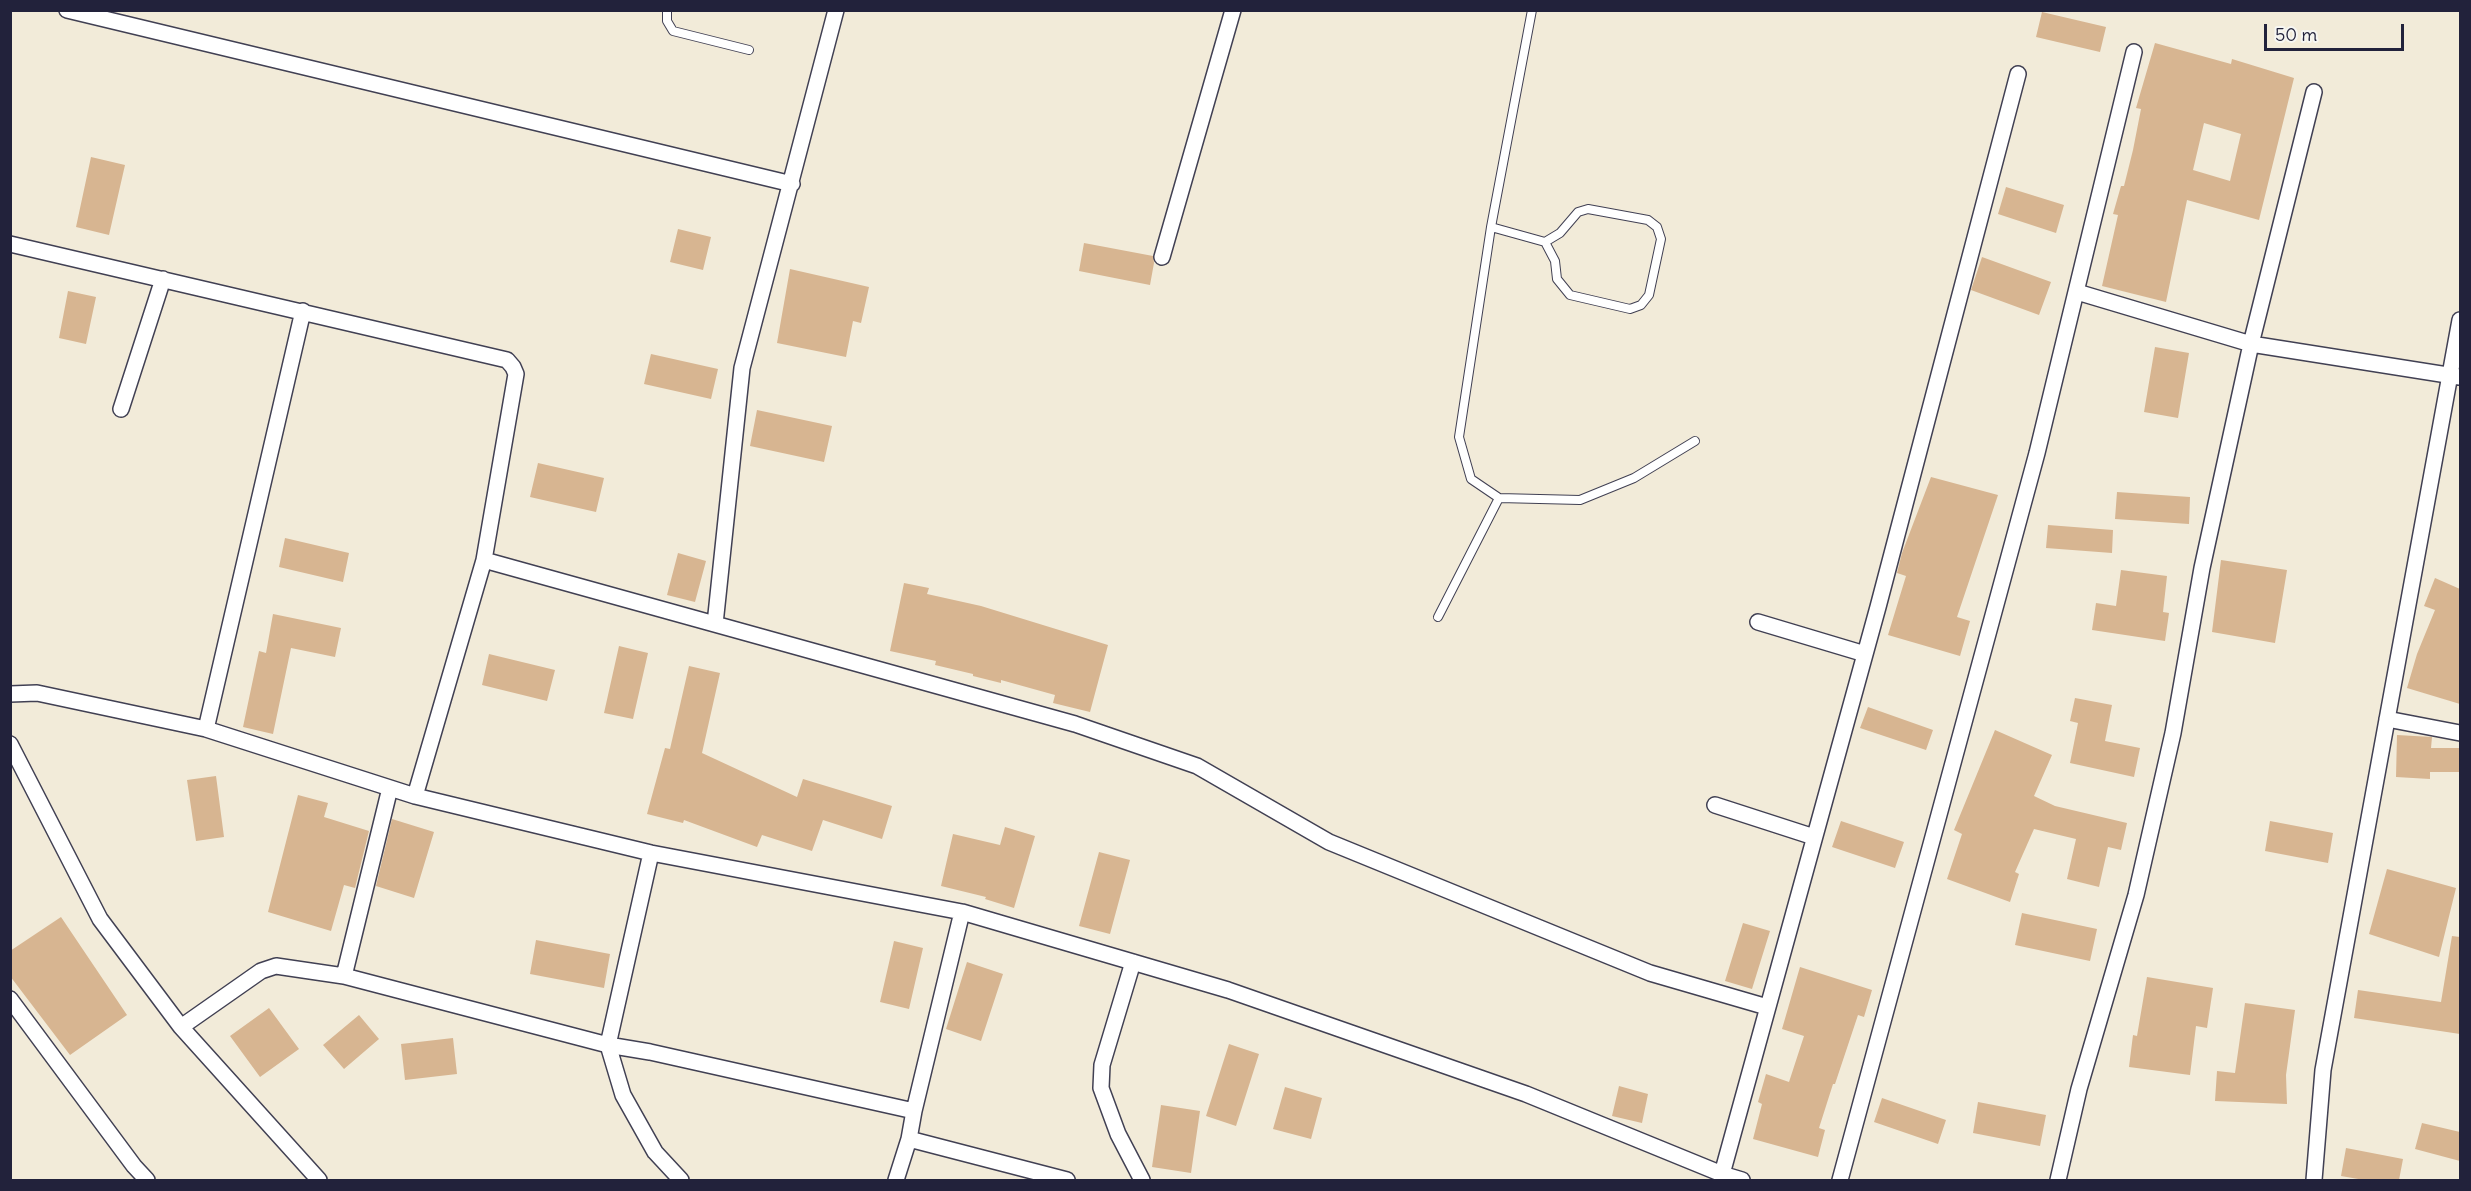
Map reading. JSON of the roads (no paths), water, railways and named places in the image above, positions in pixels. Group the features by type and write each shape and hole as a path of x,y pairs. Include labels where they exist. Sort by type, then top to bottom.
{"street":[{"path":"67,10 792,184"},
{"path":"715,624 742,368 836,10"},
{"path":"1162,257 1233,10"},
{"path":"1840,1180 2037,453 2134,52"},
{"path":"1722,1174 1865,654 2018,74"},
{"path":"2058,1180 2079,1089 2136,894 2173,733 2202,568 2251,344 2314,92"},
{"path":"10,244 507,360 513,366 516,374 484,560 416,796"},
{"path":"121,409 164,279"},
{"path":"2077,292 2251,344 2456,376"},
{"path":"206,729 303,311"},
{"path":"2314,1180 2323,1070 2387,719 2456,376 2460,320"},
{"path":"484,560 1075,724 1197,766 1329,842 1650,973 1767,1007"},
{"path":"1758,622 1865,654"},
{"path":"10,693 37,693 206,729 416,796 651,853 962,912 1228,990 1526,1094 1722,1174 1742,1180"},
{"path":"2387,719 2460,733"},
{"path":"10,744 100,919 181,1028 319,1180"},
{"path":"344,976 390,788"},
{"path":"1714,805 1814,837"},
{"path":"651,853 608,1045 622,1095 655,1152 681,1180"},
{"path":"896,1180 909,1139 962,912"},
{"path":"1134,962 1102,1065 1101,1088 1118,1134 1142,1180"},
{"path":"181,1028 261,971 276,966 344,976 608,1045 914,1111"},
{"path":"10,999 134,1166 147,1180"},
{"path":"909,1139 1067,1180"}],"lane":[{"path":"667,10 667,21 672,31 749,50"},
{"path":"1532,10 1491,227 1459,437 1471,479 1499,498 1580,500 1634,478 1695,441"},
{"path":"1491,227 1545,242 1560,233 1578,212 1588,209 1648,220 1657,227 1661,239 1649,295 1641,305 1630,309 1570,296 1557,279 1555,261 1545,242"},
{"path":"1438,617 1499,498"}]}
